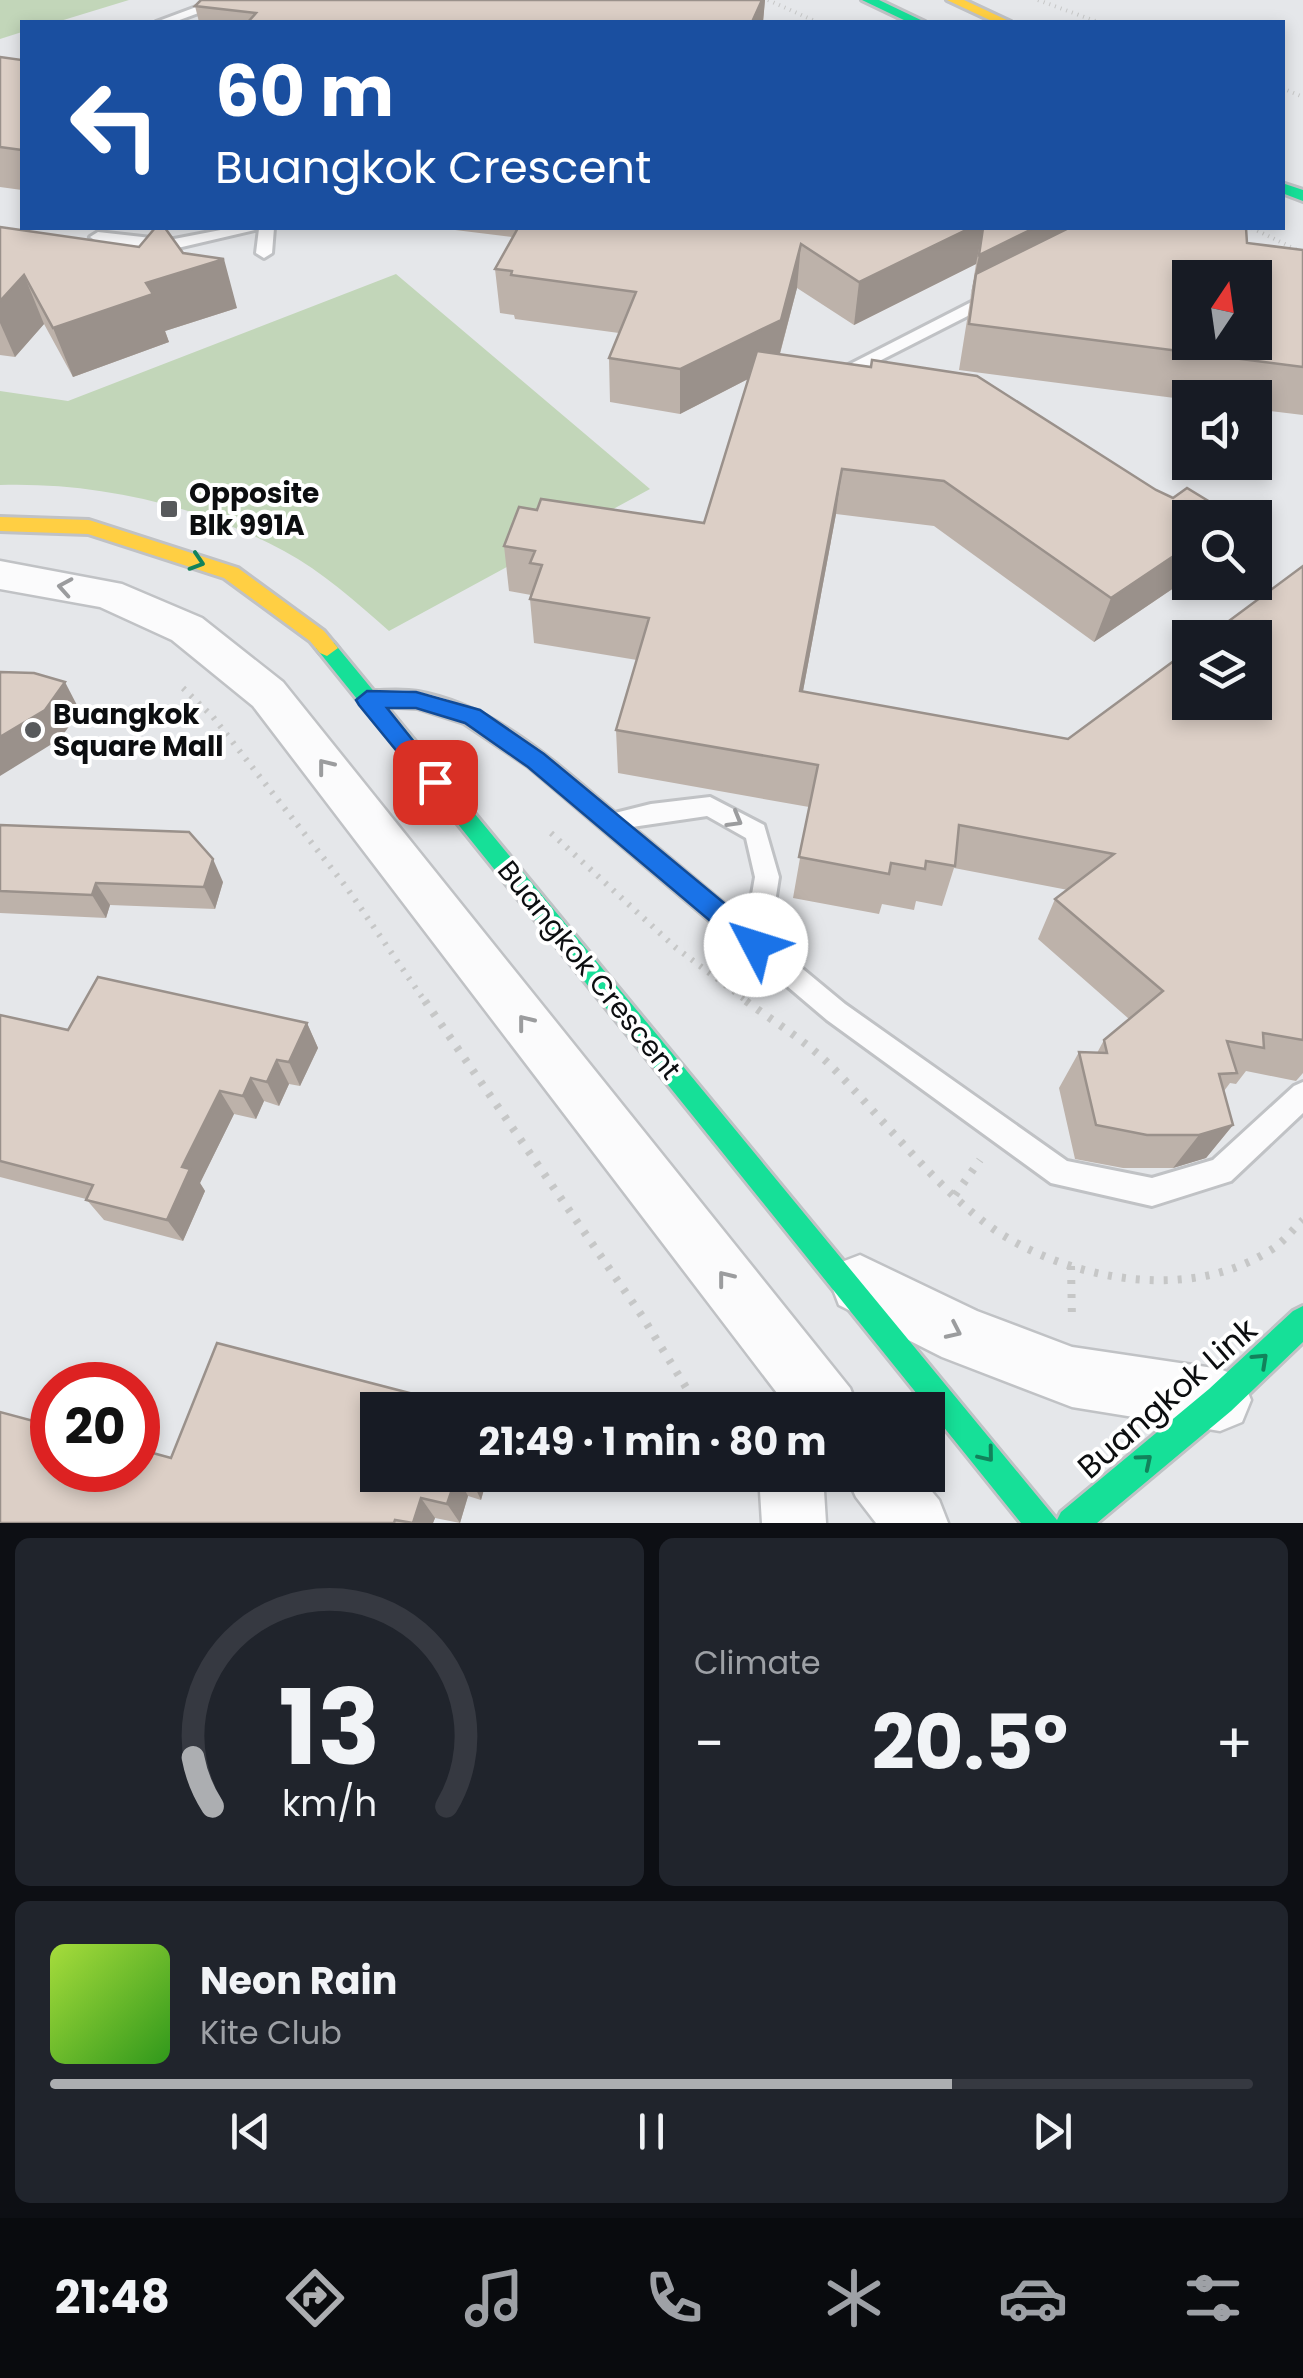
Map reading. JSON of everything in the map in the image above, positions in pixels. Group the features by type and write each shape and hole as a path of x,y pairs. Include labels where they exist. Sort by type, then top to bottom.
{"street":[{"path":"868,0 913,20"},
{"path":"953,0 999,20"},
{"name":"Buangkok Crescent","path":"0,524 88,528 231,573 316,636 1042,1523"},
{"path":"0,575 108,594 187,630 268,694 786,1382"},
{"path":"836,1272 962,1336 1072,1377 1220,1400"},
{"name":"Buangkok Link","path":"1072,1523 1220,1400 1303,1321"},
{"path":"792,1492 794,1523"},
{"path":"891,1492 916,1523"}],"lane":[{"path":"169,20 228,0"},
{"path":"98,237 169,245 242,230"},
{"path":"264,253 267,230"},
{"path":"832,378 1006,289"},
{"path":"367,700 416,700 472,716 536,760 836,1012 1061,1173 1152,1192 1221,1172 1303,1095"},
{"path":"608,824 650,813 710,806 756,832 767,877 756,945"}],"path":[{"path":"768,0 813,20"},
{"path":"1038,0 1093,20"},
{"path":"1256,230 1303,253"},
{"path":"170,676 213,716 347,888 642,1316 689,1392"},
{"path":"955,1196 983,1156"},
{"path":"1071,1266 1151,1281 1209,1277 1270,1251 1303,1220"}],"green space":[{"path":"0,0 129,0 64,20 20,20 20,33 0,39"},
{"path":"396,274 650,489 389,631 298,559 217,521 110,492 0,485 0,391 68,401"}],"building":[{"path":"201,0 762,0 753,20 250,20 256,13 195,6"},
{"path":"0,57 20,60 20,150 0,147"},
{"path":"0,227 139,247 153,230 166,230 183,253 224,259 146,283 153,294 53,328 24,275 0,301"},
{"path":"517,230 966,230 859,282 801,244 781,320 680,369 609,358 636,292 511,275 512,271 495,269"},
{"path":"983,230 1030,230 979,255"},
{"path":"1065,230 1246,230 1247,243 1303,250 1303,367 1249,360 1272,360 1272,260 1172,260 1172,350 969,324 976,274"},
{"path":"757,351 871,367 872,360 977,376 1156,490 1173,498 1187,488 1207,500 1172,500 1172,557 1111,598 944,481 842,469 800,691 1068,739 1172,662 1172,720 1272,720 1272,620 1230,620 1257,600 1272,600 1272,589 1303,566 1303,1040 1263,1033 1264,1048 1227,1041 1237,1073 1219,1074 1233,1125 1199,1135 1147,1135 1096,1125 1079,1052 1107,1053 1104,1040 1163,991 1055,899 1114,854 959,825 955,866 926,861 925,869 891,863 889,874 799,857 818,765 616,730 649,618 530,599 542,565 530,563 535,551 504,546 519,507 537,510 541,499 704,523"},
{"path":"0,672 34,673 65,682 45,710 0,737"},
{"path":"0,825 189,832 213,859 204,887 96,883 92,895 0,891"},
{"path":"98,977 307,1023 289,1062 277,1060 267,1082 251,1078 243,1096 220,1091 182,1167 190,1169 167,1220 86,1200 93,1185 0,1161 0,1015 68,1030"},
{"path":"217,1343 406,1392 360,1392 360,1492 451,1492 447,1504 421,1498 413,1523 0,1523 0,1412 30,1420 30,1492 160,1492 160,1455 171,1458"}],"traffic: fast":[{"path":"868,0 913,20"},
{"path":"1285,188 1303,196"},
{"path":"327,648 1042,1523"},
{"path":"1072,1523 1220,1400 1303,1321"}],"traffic: slow":[{"path":"953,0 999,20"},
{"path":"0,524 89,527 231,573 317,636 327,648"}],"place":[{"name":"Opposite Blk 991A","path":"169,509"},
{"name":"Buangkok Square Mall","path":"33,730"}],"route":[{"path":"435,782 367,700 416,700 472,716 536,760 756,945"}]}
